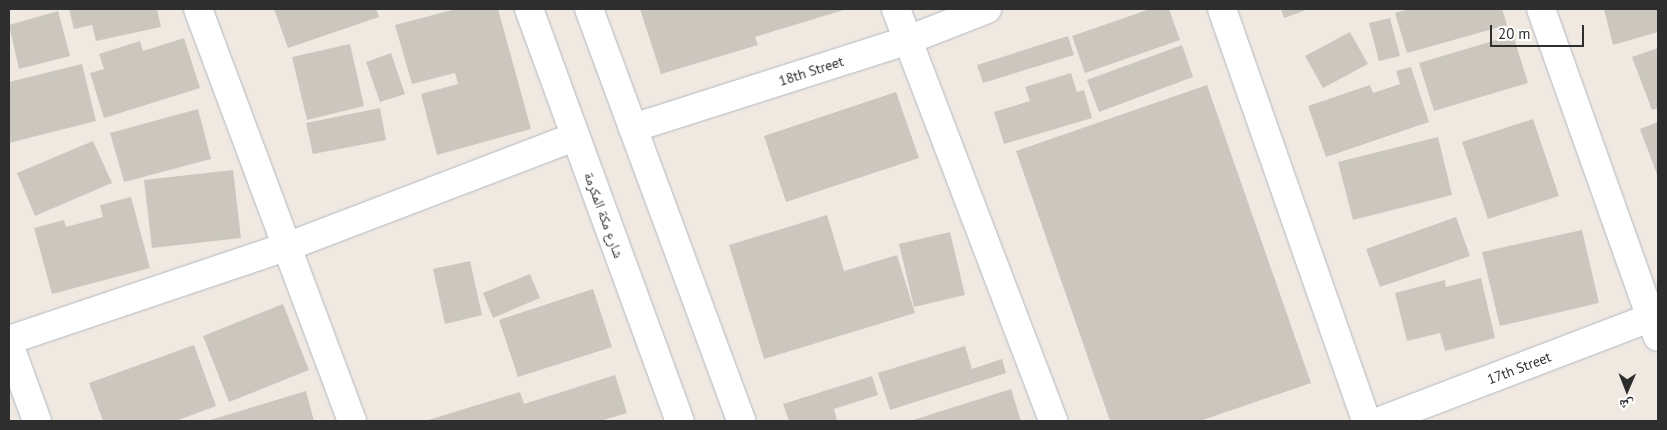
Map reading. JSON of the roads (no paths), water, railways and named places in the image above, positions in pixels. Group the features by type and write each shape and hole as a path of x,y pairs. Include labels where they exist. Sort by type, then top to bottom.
{"street":[{"path":"198,9 289,246 352,421"},
{"name":"شارع مكة المكرمة","path":"529,9 574,137 680,421"},
{"path":"589,9 741,421"},
{"path":"896,9 1053,421"},
{"name":"18th Street","path":"633,128 908,40 986,9"},
{"path":"1222,9 1366,421"},
{"path":"1541,9 1656,323"},
{"path":"37,421 9,342 289,246 574,137"},
{"name":"17th Street","path":"1380,421 1656,323"}]}
